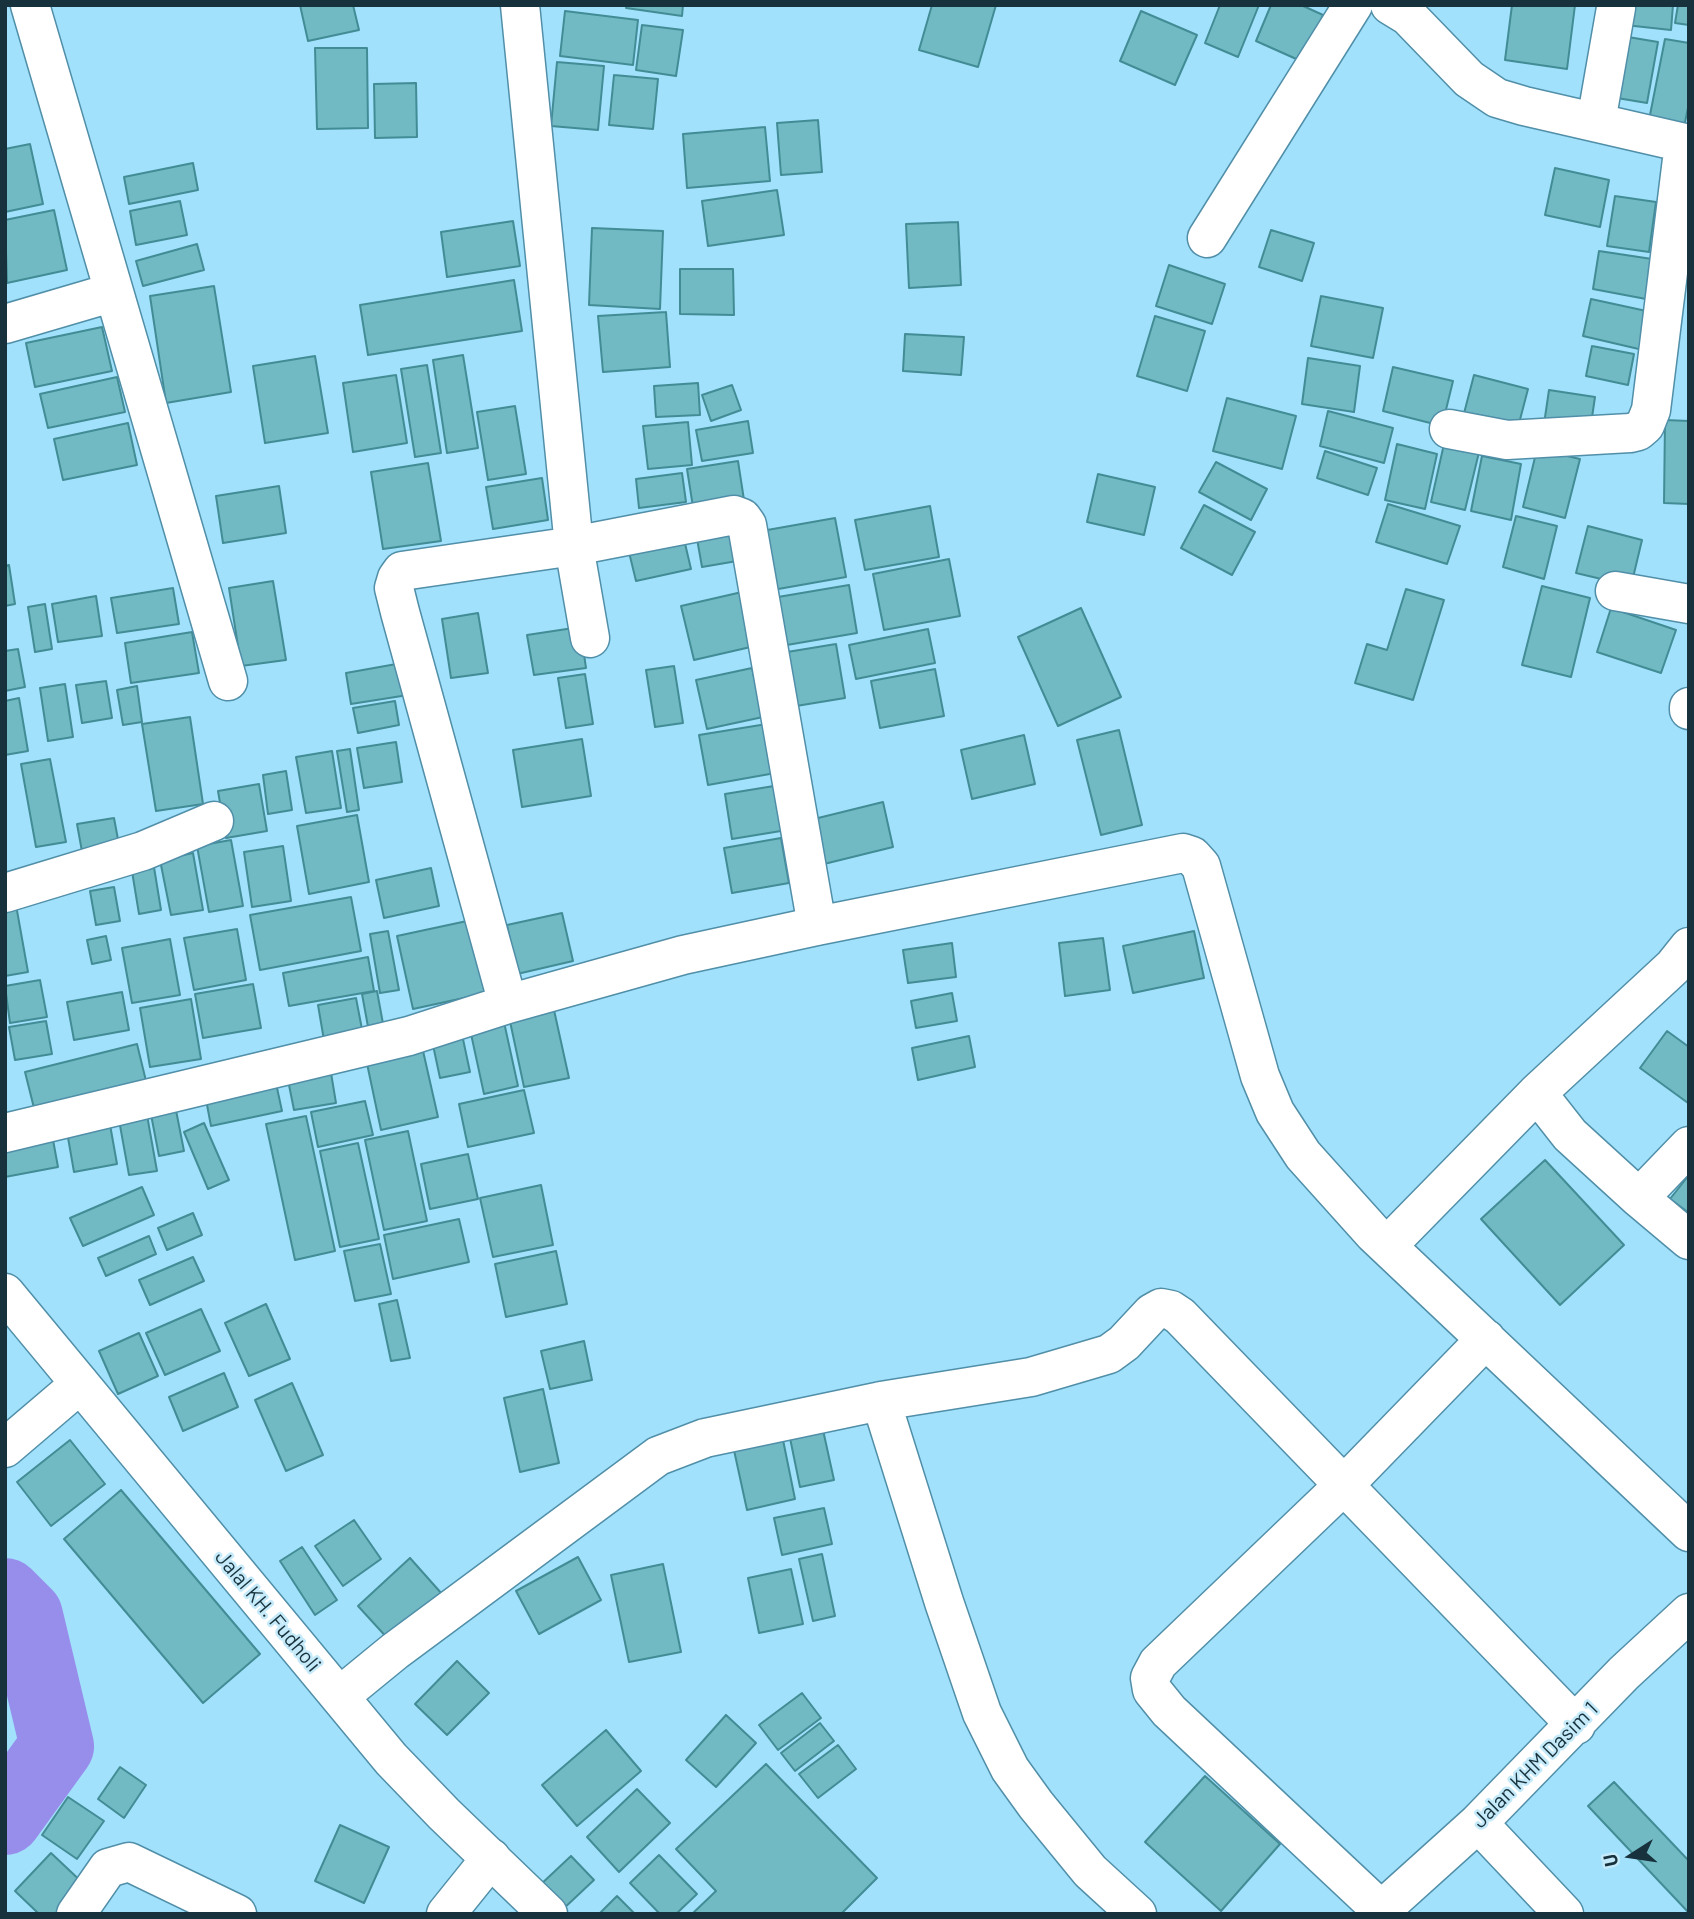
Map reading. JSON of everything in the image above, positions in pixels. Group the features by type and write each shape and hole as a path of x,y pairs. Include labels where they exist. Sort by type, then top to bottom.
{"street":[{"path":"30,5 228,681"},
{"path":"520,5 574,546 590,638"},
{"path":"1207,238 1353,5"},
{"path":"1596,122 1616,8"},
{"path":"1402,9 1469,79 1497,98 1686,144 1651,410 1645,425 1630,433 1507,440 1449,429"},
{"path":"5,324 114,292"},
{"path":"508,1004 394,588 402,570 574,546 734,515 742,518 747,525 817,926"},
{"path":"1615,591 1689,604"},
{"path":"5,893 143,851 214,821"},
{"path":"5,1133 409,1036 508,1004 683,956 817,926 1182,853 1192,856 1201,866 1260,1076 1275,1112 1303,1155 1387,1246 1689,1532"},
{"path":"1387,1246 1537,1093 1673,967 1689,947"},
{"path":"1537,1093 1570,1135 1689,1240"},
{"path":"1639,1198 1689,1146"},
{"name":"Jalal KH. Fudholi","path":"5,1293 391,1759 548,1914"},
{"path":"340,1696 395,1651 658,1456 705,1438 880,1401 1031,1377 1109,1354 1124,1343 1152,1313 1161,1308 1180,1316 1576,1725"},
{"path":"1379,1912 1168,1711 1152,1690 1150,1678 1158,1663 1344,1485 1486,1339"},
{"path":"5,1448 80,1384"},
{"path":"880,1401 982,1713 1010,1769 1090,1871 1137,1914"},
{"name":"Jalan KHM Dasim 1","path":"1379,1912 1478,1823 1625,1673 1689,1613"},
{"path":"1478,1823 1564,1914"},
{"path":"446,1914 491,1858"},
{"path":"76,1914 108,1868 129,1862 237,1914"}],"building":[{"path":"300,5 353,5 359,30 308,41"},
{"path":"627,5 683,5 682,16 626,8"},
{"path":"932,5 996,5 978,67 919,50"},
{"path":"1220,5 1259,5 1238,57 1205,43"},
{"path":"1271,5 1301,5 1323,15 1303,62 1256,41"},
{"path":"1512,5 1575,5 1567,69 1505,60"},
{"path":"1627,5 1673,5 1671,30 1625,25"},
{"path":"1678,5 1689,5 1689,25 1675,23"},
{"path":"565,11 638,20 633,65 560,56"},
{"path":"1141,11 1197,35 1175,85 1120,61"},
{"path":"642,25 683,30 676,76 636,70"},
{"path":"1622,36 1658,42 1647,103 1611,97"},
{"path":"1665,39 1689,43 1689,103 1684,127 1649,120"},
{"path":"315,48 367,48 368,128 317,129"},
{"path":"557,62 604,66 598,130 551,126"},
{"path":"614,75 658,79 653,129 609,125"},
{"path":"416,83 417,137 375,138 374,84"},
{"path":"818,120 822,172 781,175 777,123"},
{"path":"765,127 770,181 687,188 683,134"},
{"path":"30,144 43,204 5,212 5,149"},
{"path":"193,163 198,190 129,204 124,177"},
{"path":"1555,168 1609,180 1600,227 1545,215"},
{"path":"777,190 784,235 708,246 702,201"},
{"path":"1615,196 1656,202 1649,252 1607,246"},
{"path":"180,201 187,235 136,245 130,211"},
{"path":"54,210 67,270 7,283 5,220"},
{"path":"513,221 520,266 447,277 441,232"},
{"path":"958,222 961,285 909,288 906,224"},
{"path":"592,228 663,231 660,309 589,305"},
{"path":"1271,230 1314,243 1302,281 1259,267"},
{"path":"197,244 204,270 143,286 136,261"},
{"path":"1599,251 1652,259 1646,299 1593,289"},
{"path":"1169,265 1225,284 1212,324 1156,306"},
{"path":"680,269 733,269 734,315 680,314"},
{"path":"514,280 522,331 368,355 360,305"},
{"path":"214,286 231,392 166,403 150,296"},
{"path":"1321,296 1383,308 1373,358 1311,346"},
{"path":"1591,299 1651,312 1643,350 1583,336"},
{"path":"666,312 670,367 603,372 598,316"},
{"path":"1155,316 1205,331 1187,391 1137,376"},
{"path":"102,327 112,371 35,387 26,343"},
{"path":"905,334 964,337 961,375 903,371"},
{"path":"1592,346 1634,354 1628,385 1586,376"},
{"path":"463,355 478,448 447,453 433,360"},
{"path":"315,356 328,433 265,443 253,366"},
{"path":"1308,358 1360,366 1354,412 1302,404"},
{"path":"427,365 441,453 415,457 401,369"},
{"path":"1393,367 1453,381 1442,426 1383,411"},
{"path":"396,375 407,443 353,452 343,383"},
{"path":"1474,375 1528,389 1516,435 1462,421"},
{"path":"117,377 125,412 48,428 40,394"},
{"path":"698,383 700,415 656,417 654,386"},
{"path":"732,385 741,410 711,421 702,395"},
{"path":"1549,390 1595,397 1590,431 1544,424"},
{"path":"1227,398 1296,416 1282,469 1213,451"},
{"path":"515,406 526,474 488,480 477,412"},
{"path":"1328,411 1393,428 1384,463 1320,446"},
{"path":"1665,420 1689,421 1689,504 1664,503"},
{"path":"748,421 753,453 702,461 696,430"},
{"path":"688,422 692,465 648,469 643,426"},
{"path":"128,423 137,465 63,480 54,439"},
{"path":"1446,435 1481,444 1465,510 1431,502"},
{"path":"1397,444 1437,454 1425,509 1385,500"},
{"path":"1537,449 1580,459 1565,518 1523,507"},
{"path":"1325,451 1377,468 1368,495 1317,478"},
{"path":"1482,456 1521,464 1511,520 1471,511"},
{"path":"738,461 744,500 693,507 687,469"},
{"path":"1216,462 1267,489 1251,520 1199,492"},
{"path":"428,463 441,541 383,549 371,472"},
{"path":"682,473 686,502 639,508 636,479"},
{"path":"1098,474 1155,487 1144,535 1087,522"},
{"path":"542,478 548,520 493,529 486,487"},
{"path":"279,486 286,533 223,543 216,496"},
{"path":"1388,504 1460,526 1447,564 1376,542"},
{"path":"1204,505 1255,532 1232,575 1181,548"},
{"path":"930,506 939,557 865,570 855,520"},
{"path":"1516,516 1557,526 1544,579 1503,567"},
{"path":"835,518 846,577 767,591 756,532"},
{"path":"1588,526 1642,540 1631,586 1576,573"},
{"path":"737,527 743,560 702,567 696,533"},
{"path":"683,535 691,569 636,581 628,548"},
{"path":"949,559 960,616 884,630 873,574"},
{"path":"9,565 15,604 5,606 5,566"},
{"path":"273,581 286,660 241,666 229,588"},
{"path":"849,585 857,633 781,646 772,598"},
{"path":"1542,586 1590,598 1571,677 1522,665"},
{"path":"173,588 179,624 117,633 111,598"},
{"path":"1406,589 1444,600 1413,700 1355,683 1367,644 1387,650"},
{"path":"742,592 755,646 694,660 681,606"},
{"path":"96,596 102,636 58,642 52,604"},
{"path":"45,604 52,649 35,652 28,607"},
{"path":"1081,608 1121,697 1058,726 1018,637"},
{"path":"1611,608 1676,630 1661,673 1597,652"},
{"path":"478,613 488,673 451,678 442,619"},
{"path":"580,627 586,668 534,675 527,635"},
{"path":"928,629 935,663 856,679 849,645"},
{"path":"192,632 199,673 131,683 125,643"},
{"path":"836,644 845,698 784,708 775,654"},
{"path":"18,649 25,687 5,691 5,651"},
{"path":"402,663 408,695 351,704 346,673"},
{"path":"674,666 683,723 655,727 646,670"},
{"path":"752,668 763,717 707,729 696,680"},
{"path":"935,669 944,716 880,728 871,681"},
{"path":"585,674 593,724 566,728 558,678"},
{"path":"106,681 112,718 82,723 76,685"},
{"path":"65,684 73,737 48,741 40,688"},
{"path":"137,686 142,722 123,725 117,690"},
{"path":"19,698 28,751 5,755 5,701"},
{"path":"395,701 399,725 358,733 353,708"},
{"path":"190,717 203,804 156,811 142,724"},
{"path":"773,723 781,772 708,785 699,735"},
{"path":"1119,730 1142,825 1101,835 1077,740"},
{"path":"1024,735 1035,784 972,799 961,750"},
{"path":"582,739 591,796 522,807 513,750"},
{"path":"396,742 402,782 364,788 357,748"},
{"path":"350,749 359,810 347,812 337,751"},
{"path":"332,751 341,808 306,813 296,757"},
{"path":"50,759 66,842 36,847 21,764"},
{"path":"286,771 292,810 268,814 263,775"},
{"path":"259,784 267,831 226,838 218,791"},
{"path":"780,785 787,830 732,839 725,794"},
{"path":"883,802 893,847 820,865 810,820"},
{"path":"357,815 369,882 309,894 297,826"},
{"path":"114,818 120,850 83,857 77,824"},
{"path":"781,838 789,883 732,893 724,848"},
{"path":"231,840 243,906 209,912 197,846"},
{"path":"283,846 291,901 252,907 244,852"},
{"path":"193,853 203,910 171,915 160,860"},
{"path":"152,855 161,910 139,914 130,859"},
{"path":"431,868 439,906 384,918 376,880"},
{"path":"114,887 120,921 96,925 90,891"},
{"path":"351,897 361,951 260,970 250,915"},
{"path":"16,905 28,972 5,976 5,907"},
{"path":"562,913 573,961 517,974 507,925"},
{"path":"481,918 496,991 413,1009 397,936"},
{"path":"237,929 246,980 194,990 184,938"},
{"path":"388,931 399,990 380,993 370,934"},
{"path":"1194,931 1204,978 1133,993 1123,946"},
{"path":"106,936 111,960 92,964 87,940"},
{"path":"1103,938 1110,990 1065,996 1059,943"},
{"path":"170,939 180,995 132,1003 122,948"},
{"path":"952,943 956,977 908,983 903,950"},
{"path":"368,957 374,991 289,1006 283,973"},
{"path":"40,980 47,1017 10,1023 5,986"},
{"path":"253,984 261,1028 203,1038 195,994"},
{"path":"377,991 386,1040 371,1043 362,994"},
{"path":"122,992 129,1030 74,1040 67,1002"},
{"path":"952,993 957,1021 916,1028 911,1001"},
{"path":"356,998 365,1045 326,1052 318,1005"},
{"path":"191,999 201,1059 150,1067 140,1008"},
{"path":"552,1001 569,1078 524,1087 508,1012"},
{"path":"502,1013 518,1086 484,1094 468,1020"},
{"path":"46,1021 52,1054 15,1060 9,1027"},
{"path":"460,1025 470,1072 440,1078 430,1031"},
{"path":"1667,1031 1689,1047 1688,1103 1640,1068"},
{"path":"969,1036 975,1067 918,1080 912,1048"},
{"path":"421,1042 438,1117 381,1130 365,1054"},
{"path":"137,1044 146,1081 34,1108 25,1072"},
{"path":"330,1067 336,1103 294,1110 287,1075"},
{"path":"274,1074 282,1111 211,1126 204,1089"},
{"path":"524,1090 534,1133 468,1147 459,1104"},
{"path":"173,1095 184,1151 159,1156 148,1099"},
{"path":"365,1101 373,1135 318,1147 311,1112"},
{"path":"145,1104 157,1171 129,1175 117,1109"},
{"path":"306,1116 335,1251 295,1260 266,1124"},
{"path":"109,1119 117,1164 74,1172 66,1126"},
{"path":"204,1123 229,1180 208,1189 184,1132"},
{"path":"51,1129 58,1167 5,1177 5,1138"},
{"path":"408,1131 427,1221 384,1230 365,1140"},
{"path":"358,1143 379,1239 340,1247 320,1151"},
{"path":"468,1154 478,1199 430,1209 421,1164"},
{"path":"1545,1160 1624,1245 1560,1305 1481,1219"},
{"path":"1689,1175 1689,1213 1670,1199"},
{"path":"541,1185 553,1245 493,1257 480,1198"},
{"path":"142,1187 154,1215 83,1246 70,1218"},
{"path":"193,1213 202,1235 167,1250 158,1228"},
{"path":"459,1219 469,1262 393,1279 384,1235"},
{"path":"149,1236 156,1254 106,1276 98,1258"},
{"path":"380,1244 391,1294 355,1301 344,1251"},
{"path":"556,1251 567,1304 506,1317 495,1264"},
{"path":"193,1257 204,1281 150,1305 139,1280"},
{"path":"397,1300 410,1358 391,1361 379,1304"},
{"path":"266,1304 290,1359 249,1376 225,1323"},
{"path":"201,1309 220,1351 165,1375 146,1333"},
{"path":"139,1333 158,1376 118,1394 99,1351"},
{"path":"584,1341 592,1380 550,1389 541,1351"},
{"path":"224,1373 238,1407 183,1431 169,1397"},
{"path":"292,1383 323,1455 286,1471 255,1400"},
{"path":"543,1389 559,1463 520,1472 504,1398"},
{"path":"781,1430 795,1499 747,1510 732,1441"},
{"path":"823,1430 834,1480 800,1487 790,1438"},
{"path":"70,1440 105,1484 51,1526 17,1482"},
{"path":"121,1490 260,1654 203,1703 64,1539"},
{"path":"824,1508 832,1544 782,1555 774,1518"},
{"path":"354,1520 381,1559 343,1586 315,1546"},
{"path":"302,1547 337,1600 315,1615 280,1561"},
{"path":"822,1554 835,1616 813,1621 799,1559"},
{"path":"578,1557 601,1600 539,1634 516,1591"},
{"path":"410,1558 442,1594 390,1641 358,1606"},
{"path":"663,1564 681,1652 629,1662 611,1575"},
{"path":"791,1569 803,1624 759,1633 748,1578"},
{"path":"457,1661 489,1693 447,1735 415,1704"},
{"path":"802,1693 821,1718 778,1750 759,1725"},
{"path":"726,1715 756,1743 716,1787 686,1760"},
{"path":"820,1723 834,1741 795,1771 781,1753"},
{"path":"606,1730 641,1771 577,1826 542,1785"},
{"path":"838,1745 856,1769 818,1798 799,1774"},
{"path":"766,1764 877,1878 841,1914 692,1914 716,1891 676,1849"},
{"path":"120,1767 146,1785 124,1818 98,1799"},
{"path":"1205,1776 1280,1844 1221,1911 1145,1842"},
{"path":"1614,1782 1689,1861 1689,1913 1588,1806"},
{"path":"637,1789 670,1823 619,1872 587,1837"},
{"path":"68,1797 104,1821 77,1859 42,1835"},
{"path":"340,1825 389,1847 364,1903 315,1881"},
{"path":"51,1853 86,1886 60,1914 39,1914 15,1891"},
{"path":"659,1855 697,1894 676,1914 660,1914 630,1883"},
{"path":"571,1856 594,1880 561,1911 538,1887"},
{"path":"617,1896 635,1914 599,1914"}],"waterway":[{"path":"5,1595 26,1616 57,1746 5,1818"}]}
